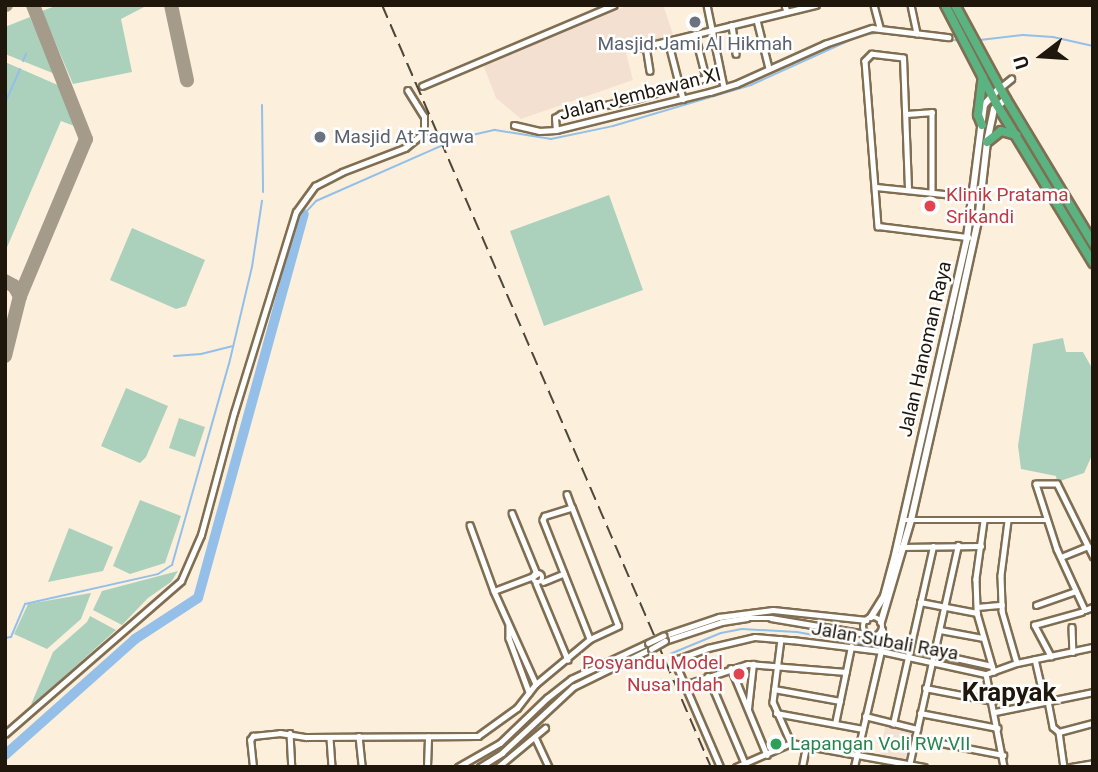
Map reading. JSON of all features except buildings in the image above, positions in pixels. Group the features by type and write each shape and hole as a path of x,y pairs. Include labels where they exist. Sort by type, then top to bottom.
{"highway":[{"path":"945,5 997,105 1093,263"},
{"path":"955,5 1006,99 1093,243"},
{"path":"982,125 978,115 983,76"},
{"path":"986,142 1001,131 1016,135"}],"street":[{"path":"422,86 614,5"},
{"path":"707,5 724,87"},
{"path":"785,5 787,12"},
{"path":"639,48 816,5"},
{"path":"874,5 880,27 948,37"},
{"path":"911,5 917,33"},
{"path":"757,20 769,68"},
{"path":"732,25 736,54"},
{"name":"Jalan Jembawan XI","path":"514,125 539,131 556,130 683,99 724,87 825,44 880,27"},
{"path":"556,130 555,118 561,114 635,99 706,79 695,34"},
{"path":"668,40 683,99"},
{"path":"646,46 650,71"},
{"path":"908,188 902,56 876,53 866,59 878,226 970,237"},
{"path":"992,94 1011,79"},
{"path":"5,734 181,582 201,535 233,413 296,212 316,186 342,172 405,148 420,136 424,131 424,117 408,91"},
{"name":"Jalan Hanoman Raya","path":"881,622 970,237 985,102 992,94"},
{"path":"997,105 1006,99"},
{"name":"Jalan Hanoman Raya","path":"869,618 884,596 911,520 970,237 986,142 997,105"},
{"path":"906,114 932,113 932,191"},
{"path":"876,187 908,188 974,197"},
{"path":"1093,557 1057,484 1035,485 1046,520 1085,610 1093,607"},
{"path":"253,767 251,738 290,733 330,738 478,736 517,708 536,684 590,639 619,623 567,494"},
{"path":"572,508 543,518 590,639"},
{"path":"512,513 568,660"},
{"path":"903,520 1046,520"},
{"path":"932,658 993,668 977,610 976,579 984,521"},
{"path":"1008,521 1001,576 1002,606 1016,661"},
{"path":"470,525 494,591 536,684"},
{"path":"910,766 958,545"},
{"path":"893,724 933,546"},
{"path":"900,547 981,546"},
{"path":"1061,557 1088,546"},
{"path":"539,582 563,574"},
{"path":"494,591 536,575"},
{"path":"1036,605 1076,591"},
{"path":"920,602 977,610 1002,606"},
{"path":"480,767 502,753 551,704 573,687 664,638 698,622 773,610 869,618 881,622 882,646 854,767"},
{"path":"1051,657 1034,625 1081,612"},
{"path":"835,617 835,627"},
{"path":"664,638 722,622 771,618 876,636 882,646"},
{"path":"866,634 863,628 869,618"},
{"path":"509,625 509,638 528,692"},
{"path":"1073,627 1073,652"},
{"path":"876,636 882,630"},
{"path":"940,630 983,638"},
{"name":"Jalan Subali Raya","path":"685,685 675,663 678,659 737,639 782,639 851,648 882,646 986,674 993,668 1016,661 1051,657 1093,647"},
{"path":"782,639 774,690 776,713 792,743"},
{"path":"458,767 500,743 571,679 650,646"},
{"path":"835,723 851,648"},
{"path":"1035,659 1052,727 1059,732 1064,767"},
{"path":"720,767 685,685 731,668 753,664 846,672"},
{"path":"748,710 753,664"},
{"path":"731,668 766,755"},
{"path":"986,674 1004,767"},
{"path":"708,676 745,763"},
{"path":"925,688 993,701"},
{"path":"774,690 840,701"},
{"path":"995,712 1093,692"},
{"path":"776,713 863,729"},
{"path":"920,713 998,727"},
{"path":"865,716 917,729"},
{"path":"1059,732 1093,723"},
{"path":"502,766 545,728"},
{"path":"290,733 292,767"},
{"path":"359,736 362,767"},
{"path":"427,767 428,737"},
{"path":"535,737 549,767"},
{"path":"330,738 332,767"},
{"path":"915,738 1003,755"},
{"path":"736,767 792,743 924,767"},
{"path":"802,767 806,746"},
{"path":"1071,767 1093,762"}],"shaded area":[{"path":"629,5 663,5 673,34 625,49 633,80 521,119 496,98 482,62"},
{"path":"886,722 915,730 908,762 880,756"}],"green space":[{"path":"58,5 148,5 121,19 132,72 73,84 42,11"},
{"path":"30,17 55,74 5,54 5,27"},
{"path":"5,62 60,86 77,127 61,121 5,252"},
{"path":"609,195 643,290 544,326 510,231"},
{"path":"132,228 205,260 186,306 176,309 110,280"},
{"path":"1063,338 1066,352 1083,352 1093,370 1093,453 1084,473 1057,482 1056,476 1021,469 1018,446 1033,344"},
{"path":"126,388 168,406 146,457 140,463 101,446"},
{"path":"179,418 205,427 195,457 169,448"},
{"path":"140,500 181,516 165,563 130,574 113,566"},
{"path":"69,528 113,547 103,571 48,582"},
{"path":"178,571 171,582 148,598 122,625 93,610 102,591"},
{"path":"91,593 81,619 47,649 14,634 28,604"},
{"path":"90,616 116,630 30,707 53,652 87,622"}],"waterway":[{"path":"304,214 316,201 459,138 495,130 551,139 613,126 751,85 861,35 887,32"},
{"path":"980,40 1023,35 1053,37 1093,46"},
{"path":"921,36 960,41"},
{"path":"23,61 26,54"},
{"path":"5,103 20,69"},
{"path":"262,105 263,192"},
{"path":"5,638 11,637 25,604 158,574 172,565 229,364 252,267 262,201"},
{"path":"5,755 135,639 198,598 304,214"},
{"path":"174,356 201,354 232,346"},
{"path":"670,654 721,633 742,629 797,632 906,652"},
{"path":"912,654 930,657"},
{"path":"936,658 986,668"}],"taxiway":[{"path":"5,356 20,296 86,139 33,5"},
{"path":"171,5 187,80"},
{"path":"5,281 14,286 20,296"}],"railway":[{"path":"382,5 711,767"}],"place":[{"name":"Masjid Jami Al Hikmah","path":"695,22"},
{"name":"Masjid At Taqwa","path":"320,137"},
{"name":"Klinik Pratama Srikandi","path":"930,206"},
{"name":"Posyandu Model Nusa Indah","path":"739,674"},
{"name":"Lapangan Voli RW VII","path":"776,744"}],"district":[{"name":"Krapyak","path":"1009,693"}]}
